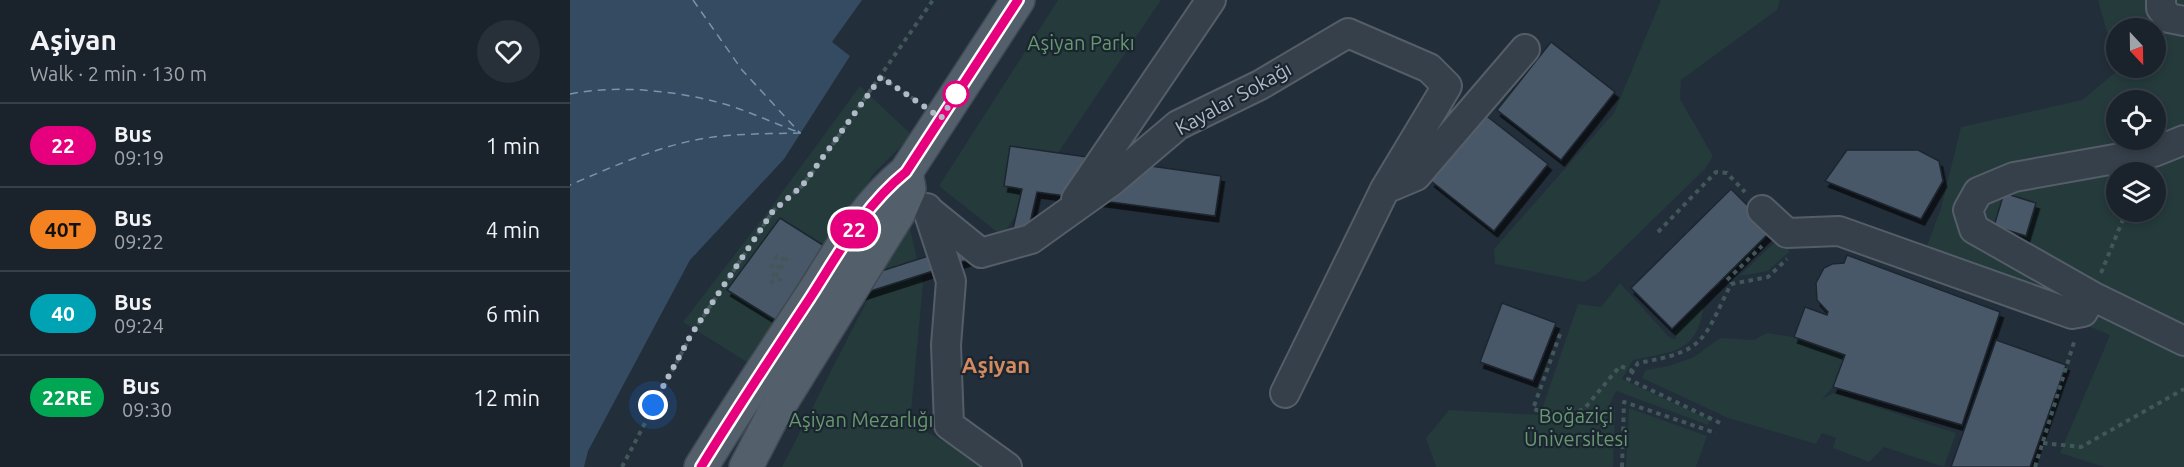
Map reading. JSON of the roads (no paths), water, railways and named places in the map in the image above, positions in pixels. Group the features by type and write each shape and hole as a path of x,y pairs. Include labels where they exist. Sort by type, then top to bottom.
{"main road":[{"path":"701,467 759,372 863,214 886,188 906,172 1018,0"},
{"path":"746,467 772,417 898,214 909,189 906,172"}],"street":[{"path":"1064,215 1211,0"},
{"path":"2161,0 2162,8 2169,18 2184,21"},
{"name":"Kayalar Sokağı","path":"928,210 981,253 1031,238 1112,181 1178,125 1260,85 1348,33 1429,68 1447,86 1385,189 1285,393"},
{"path":"1385,189 1416,176 1525,49"},
{"path":"2184,140 2154,152 2014,177 1978,192 1968,210 1974,230 2092,296 2184,341"},
{"path":"906,172 928,210 951,281 946,345 949,425 1007,467"},
{"path":"1771,219 1787,233 1839,231 2072,314 2083,312 2092,296"}],"water":[{"path":"570,0 862,0 832,42 850,56 784,159 690,260 588,451 584,467 570,467"}],"district":[{"name":"Aşiyan","path":"996,364"}],"park label":[{"name":"Aşiyan Parkı","path":"1081,42"},
{"name":"Aşiyan Mezarlığı","path":"861,419"},
{"name":"Boğaziçi Üniversitesi","path":"1576,426"}]}
